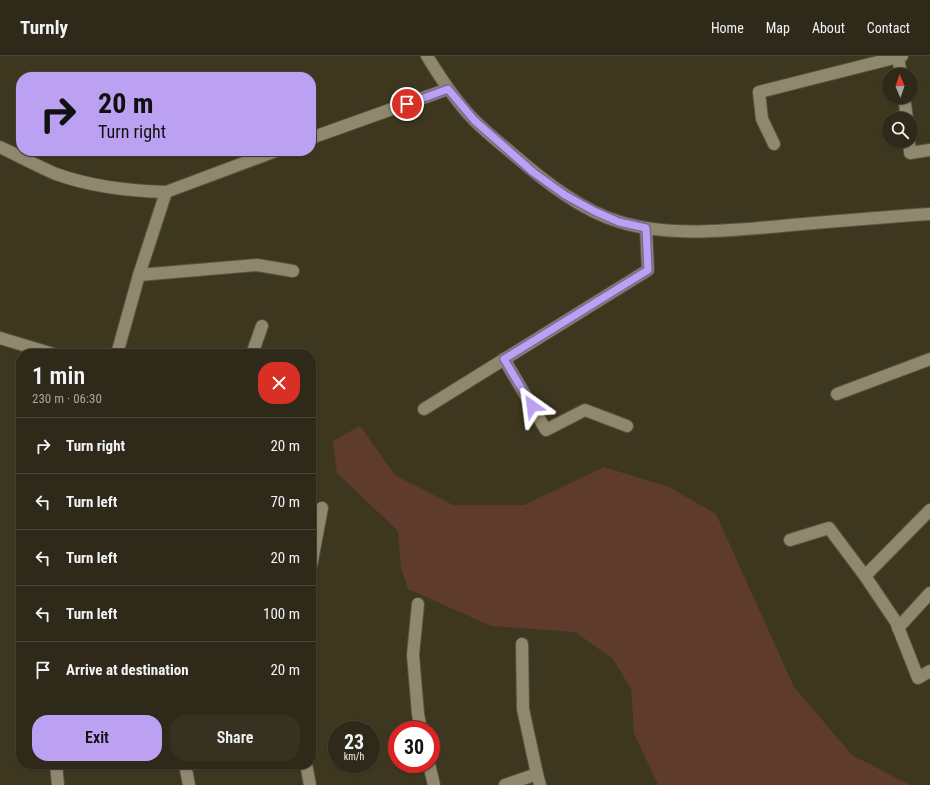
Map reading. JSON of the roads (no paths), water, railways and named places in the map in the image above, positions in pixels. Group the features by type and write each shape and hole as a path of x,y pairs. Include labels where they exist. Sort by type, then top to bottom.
{"street":[{"path":"427,56 448,89 475,121 533,172 565,195 594,211 619,222 646,228 676,231 746,230 930,214"},
{"path":"774,144 762,119 759,92 900,56 901,68"},
{"path":"316,136 448,89"},
{"path":"0,147 16,155"},
{"path":"910,148 910,153 930,150"},
{"path":"19,156 56,174 96,185 131,191 166,192 263,156"},
{"path":"118,349 139,275 166,192"},
{"path":"424,408 648,270 646,228"},
{"path":"139,275 257,265 293,271"},
{"path":"254,349 262,326"},
{"path":"0,338 36,349"},
{"path":"504,359 546,430 585,410 627,426"},
{"path":"837,394 930,359"},
{"path":"316,540 322,508"},
{"path":"865,576 930,510"},
{"path":"790,540 829,528 865,576 896,622 918,678 930,671"},
{"path":"898,628 930,593"},
{"path":"418,604 413,655 419,721"},
{"path":"504,785 539,780 523,709 522,644"},
{"path":"56,769 58,785"},
{"path":"186,769 189,785"},
{"path":"307,769 310,785"},
{"path":"431,773 434,785"}]}
